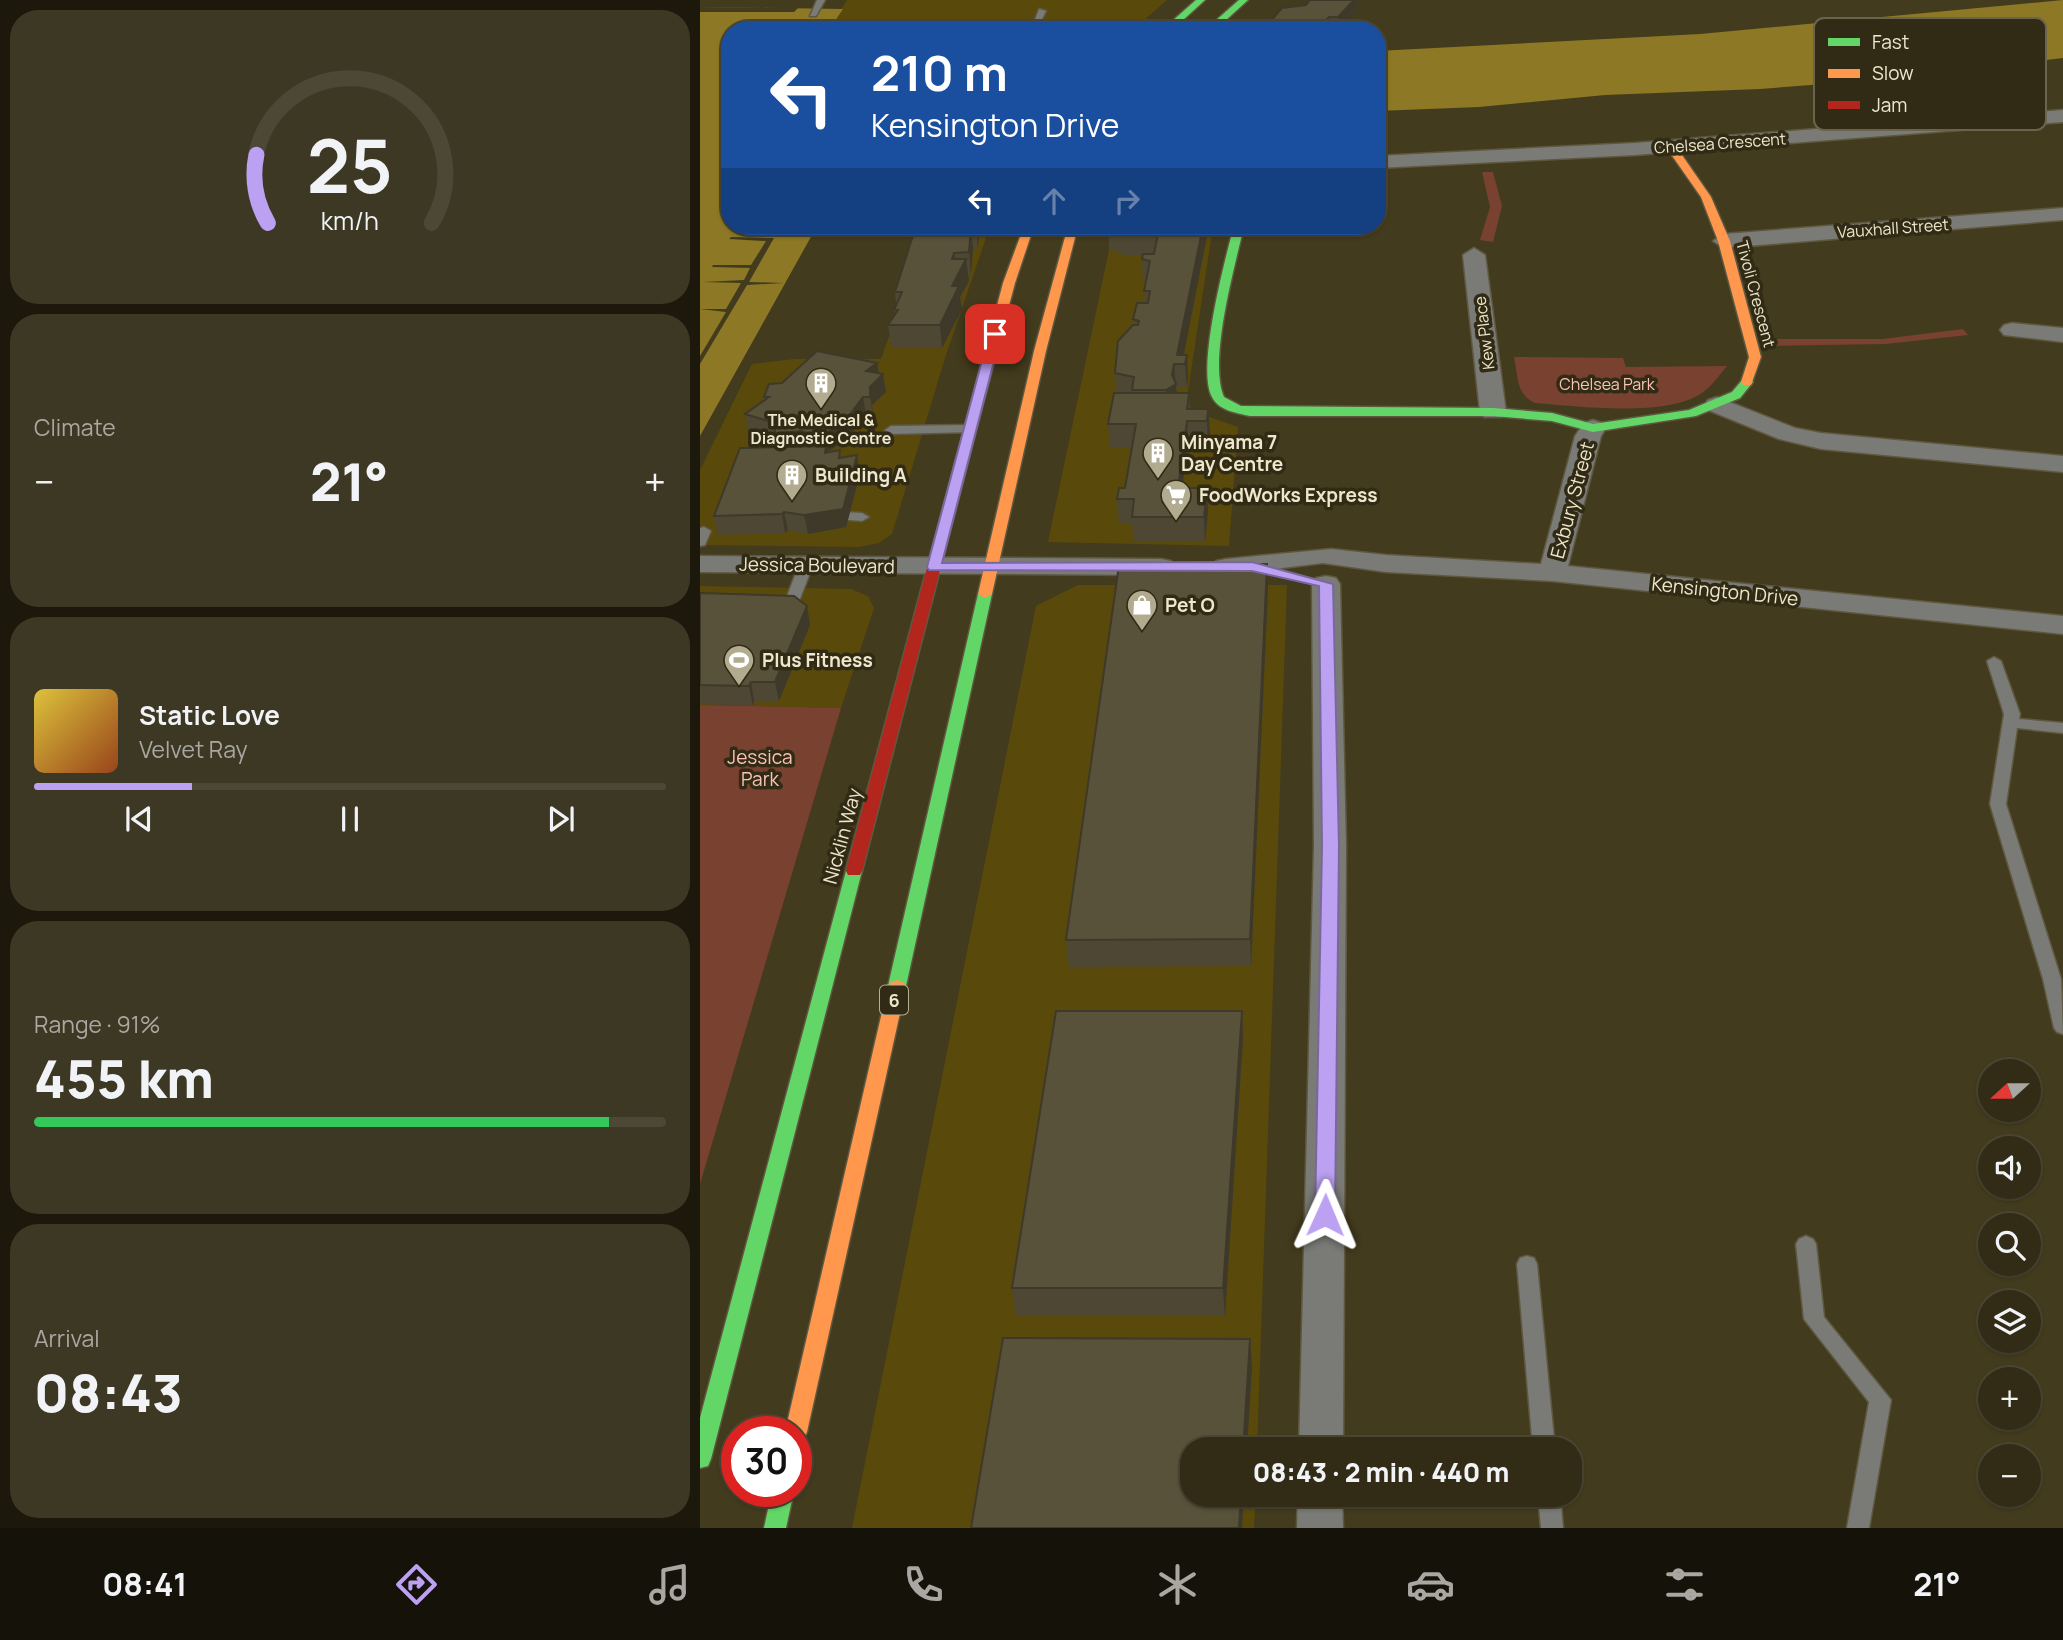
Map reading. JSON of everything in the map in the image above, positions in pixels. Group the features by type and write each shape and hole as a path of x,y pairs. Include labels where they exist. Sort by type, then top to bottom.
{"main road":[{"path":"1176,21 1201,0"},
{"path":"1220,21 1244,0"},
{"name":"Tivoli Crescent","path":"1594,428 1670,418 1717,405 1736,395 1750,378 1755,357 1724,241 1706,197 1671,147"},
{"name":"Nicklin Way","path":"700,1459 1009,283 1026,235"},
{"name":"6","path":"800,1416 991,568 1071,235"},
{"path":"1237,235 1221,302 1213,387 1215,397 1224,405 1250,412 1493,412 1552,417 1594,428"},
{"path":"775,1528 780,1507"}],"street":[{"name":"Chelsea Crescent","path":"1386,162 1483,159 1886,130"},
{"name":"Vauxhall Street","path":"1724,241 2063,214"},
{"name":"Kew Place","path":"1474,255 1493,412"},
{"path":"2012,330 2063,334"},
{"path":"1717,405 1788,434 1821,441 2063,464"},
{"name":"Exbury Street","path":"1552,573 1588,436 1594,428"},
{"name":"Jessica Boulevard","path":"701,554 806,565 934,567"},
{"name":"Kensington Drive","path":"934,567 1252,567 1324,570 1387,566 1463,566 2063,625"},
{"path":"1321,1437 1330,846 1324,570"},
{"path":"1320,1507 1320,1528"}],"lane":[{"path":"813,14 821,0"},
{"path":"1037,21 1042,11"},
{"path":"891,430 971,429"},
{"path":"827,503 826,515 862,517"},
{"path":"789,609 806,565"},
{"path":"1994,661 2012,714 1998,804 2057,980 2063,1028"},
{"path":"2011,723 2063,727"},
{"path":"1806,1244 1814,1319 1880,1400 1858,1528"},
{"path":"1527,1264 1543,1437"},
{"path":"1550,1507 1552,1528"}],"shaded area":[{"path":"847,0 1167,0 1143,21 834,21"},
{"path":"2063,0 2063,58 2046,60 2046,18 1871,18"},
{"path":"700,7 843,9 835,21 721,21 721,235 812,235 700,436"},
{"path":"1814,23 1814,85 1605,95 1479,107 1386,111 1386,51 1700,34"},
{"path":"926,235 987,235 945,358 892,534 879,543 859,547 700,545 700,470 752,364 794,359 881,359"},
{"path":"1112,235 1212,235 1186,404 1201,414 1238,427 1229,546 1048,542"},
{"path":"1078,585 1287,585 1257,1437 1180,1437 1180,1507 1255,1507 1254,1528 852,1528 1036,606"},
{"path":"700,586 851,589 868,596 874,608 841,708 700,705"}],"green space":[{"path":"1482,172 1493,172 1502,206 1493,242 1480,240 1490,207"},
{"path":"1963,329 1968,335 1886,344 1770,346 1769,339 1882,339"},
{"name":"Chelsea Park","path":"1514,357 1623,358 1626,367 1727,366 1706,390 1691,399 1648,408 1599,408 1535,403 1529,400 1521,390"},
{"name":"Jessica Park","path":"700,705 841,708 700,1184"}],"pier":[{"path":"700,7 798,8 794,12 700,12"},
{"path":"774,238 749,282 784,283 747,285 700,364 700,356 726,312 700,309 726,309 741,283 703,282 744,280 750,268 712,267 751,265 766,241 729,239"}],"building":[{"path":"1310,0 1354,0 1338,17 1329,17 1325,21 1271,21 1282,8 1306,5"},
{"path":"913,235 970,235 969,252 954,253 952,259 966,259 952,286 959,286 940,325 888,325 898,310 894,310 902,292 895,292"},
{"path":"1158,235 1201,235 1177,355 1187,355 1185,364 1174,364 1172,375 1176,384 1166,390 1132,390 1134,377 1115,373 1118,341 1133,325 1138,325 1139,321 1133,319 1137,303 1148,303 1150,291 1144,291 1150,261 1142,259 1143,254 1154,254"},
{"name":"The Medical & Diagnostic Centre","path":"817,351 877,363 866,371 883,374 870,387 870,397 863,397 845,421 820,437 801,431 775,434 775,423 745,414 769,397 764,397 769,384 782,383"},
{"name":"Minyama 7 Day Centre","path":"1114,393 1189,393 1187,409 1208,409 1207,421 1187,421 1178,488 1207,488 1204,517 1132,517 1134,499 1117,499 1119,488 1125,488 1136,424 1108,424"},
{"name":"Building A","path":"826,446 825,453 840,450 839,458 857,455 843,509 804,515 784,512 714,516 740,448"},
{"path":"1267,564 1250,939 1066,940 1119,565"},
{"path":"700,593 794,596 807,606 775,682 751,682 749,686 700,685"},
{"path":"1056,1011 1242,1011 1223,1288 1012,1288"},
{"path":"1003,1338 1250,1339 1244,1437 1180,1437 1180,1507 1240,1507 1239,1528 971,1528"}],"traffic: fast":[{"path":"1176,21 1201,0"},
{"path":"1220,21 1244,0"},
{"path":"1237,235 1220,314 1214,364 1217,396 1223,403 1236,409 1250,412 1493,412 1552,417 1593,428 1692,413 1736,395 1747,382"},
{"path":"897,986 985,594"},
{"path":"700,1459 854,871"},
{"path":"775,1528 780,1507"}],"traffic: slow":[{"path":"1671,147 1706,197 1724,241 1755,357 1747,382"},
{"path":"975,411 1009,283 1026,235"},
{"path":"985,594 1040,351 1071,235"},
{"path":"800,1416 897,986"}],"traffic: jam":[{"path":"854,871 975,411"}],"place":[{"name":"The Medical & Diagnostic Centre","path":"821,410"},
{"name":"Minyama 7 Day Centre","path":"1158,480"},
{"name":"Building A","path":"792,502"},
{"name":"FoodWorks Express","path":"1176,522"},
{"name":"Pet O","path":"1142,632"},
{"name":"Plus Fitness","path":"739,687"}],"route":[{"path":"995,334 934,567 1252,567 1302,576 1316,583 1326,584 1330,846 1325,1215"}]}
